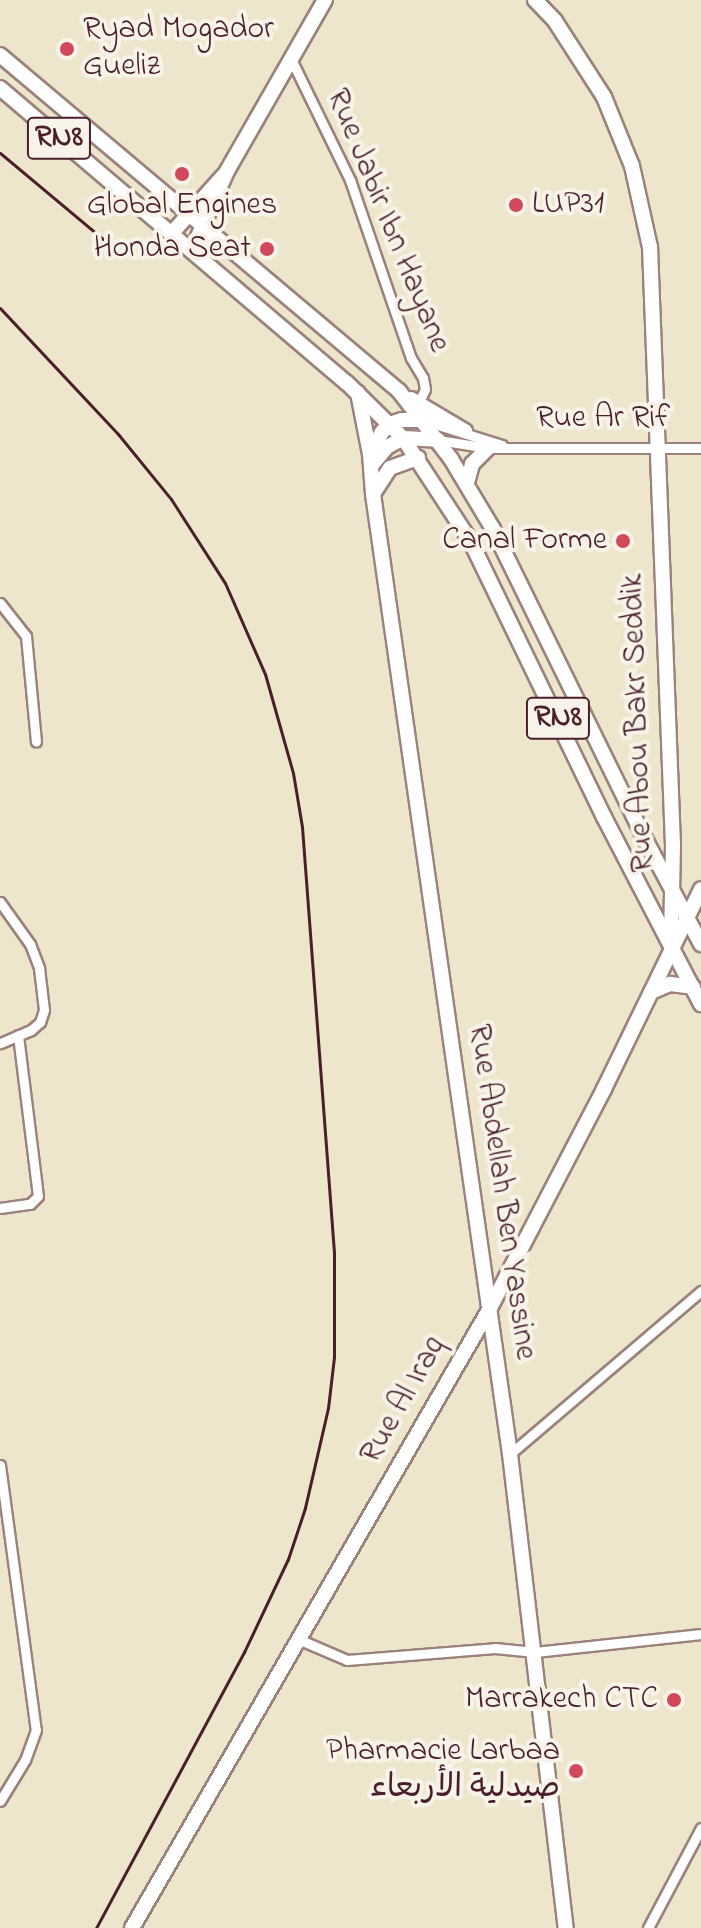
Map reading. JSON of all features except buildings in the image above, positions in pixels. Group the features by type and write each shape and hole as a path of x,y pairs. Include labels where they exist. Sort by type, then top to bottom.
{"street":[{"path":"192,250 227,171 325,0"},
{"name":"Rue Abou Bakr Seddik","path":"535,0 555,21 604,97 632,166 650,247 672,893 670,946"},
{"name":"RN8","path":"0,55 399,391 438,440 467,483 672,893 701,944"},
{"name":"Rue Jabir Ibn Hayane","path":"291,59 350,180 411,358 423,378 425,389 418,404"},
{"name":"RN8","path":"0,88 358,392 403,438 460,522 501,598 604,817 701,1004"},
{"path":"172,233 227,171"},
{"path":"399,391 465,431"},
{"name":"Rue Abdellah Ben Yassine","path":"358,392 510,1454 566,1928"},
{"name":"Rue Ar Rif","path":"390,424 411,418 422,420 505,446"},
{"path":"370,460 390,424"},
{"path":"370,460 403,438"},
{"name":"Rue Ar Rif","path":"403,438 488,448 701,448"},
{"path":"467,483 472,464 488,448"},
{"path":"373,494 390,468 418,458"},
{"path":"0,603 26,636 36,742"},
{"name":"Rue Al Iraq","path":"132,1928 489,1310 701,889"},
{"path":"0,902 30,944 41,984 44,1010 40,1022 0,1043"},
{"path":"651,992 670,984 693,987"},
{"path":"0,1208 30,1204 38,1196 18,1035"},
{"path":"510,1454 701,1291"},
{"path":"0,1465 36,1730 25,1760 0,1801"},
{"path":"298,1639 347,1660 495,1648 535,1652 701,1634"},
{"path":"648,1928 701,1828"}],"railway":[{"path":"0,153 115,249"},
{"path":"0,308 118,434 171,499 225,583 265,674 293,773 302,827 334,1254 334,1357 328,1408 305,1508 288,1559 244,1652 96,1928"}],"place":[{"name":"Ryad Mogador Gueliz","path":"67,49"},
{"name":"Global Engines","path":"182,174"},
{"name":"LUP31","path":"516,205"},
{"name":"Honda Seat","path":"267,249"},
{"name":"Canal Forme","path":"623,541"},
{"name":"Marrakech CTC","path":"674,1700"},
{"name":"Pharmacie Larbaa صيدلية الأربعاء","path":"576,1771"}]}
